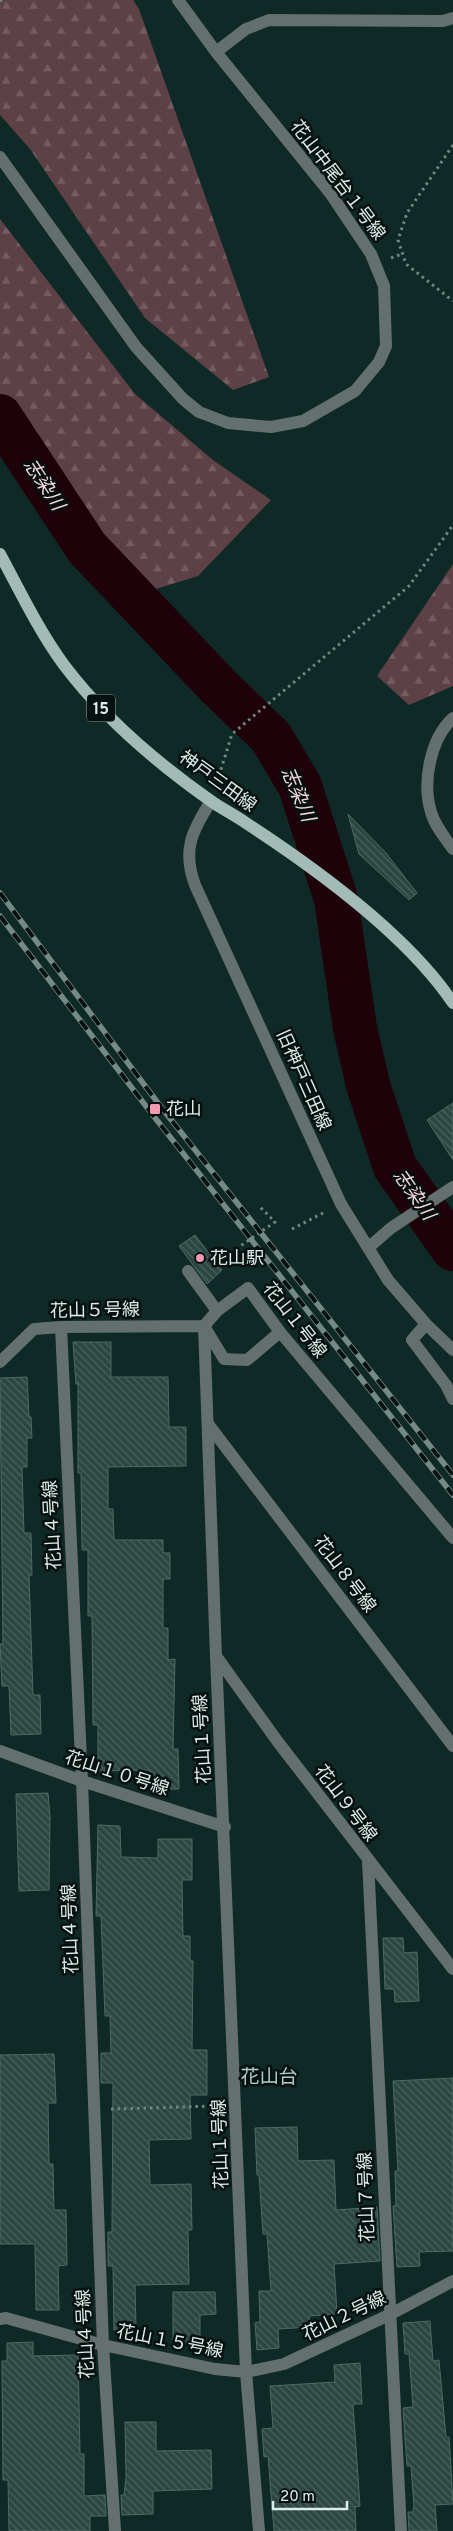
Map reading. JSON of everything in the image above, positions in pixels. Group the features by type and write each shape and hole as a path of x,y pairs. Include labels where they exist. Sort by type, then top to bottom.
{"main road":[{"name":"神戸三田線","path":"0,554 40,628 64,664 92,699 135,741 211,801 307,865 368,914 437,980 453,1003"}],"street":[{"name":"花山中尾台１号線","path":"0,157 136,347 183,399 199,412 228,423 271,427 303,421 355,391 380,362 386,346 384,286 371,254 330,193 216,52 178,0"},
{"path":"216,52 246,29 269,20 444,21 453,18"},
{"path":"453,718 436,741 430,763 428,789 431,812 441,832 453,849"},
{"name":"旧神戸三田線","path":"211,801 190,839 190,870 341,1204 388,1280 426,1324 453,1350"},
{"path":"368,1248 391,1228 449,1189"},
{"path":"188,1271 217,1311"},
{"name":"花山１号線","path":"259,2531 246,2372 204,1326 217,1311 248,1288 280,1332 453,1538"},
{"path":"426,1324 412,1340 446,1385 453,1399"},
{"path":"204,1326 224,1360 247,1360 280,1332"},
{"name":"花山５号線","path":"0,1362 34,1329 61,1327 204,1326"},
{"name":"花山４号線","path":"61,1327 82,1781 103,2345 115,2531"},
{"name":"花山８号線","path":"208,1424 453,1746"},
{"name":"花山９号線","path":"216,1656 368,1861 453,1969"},
{"name":"花山１０号線","path":"0,1751 82,1781 225,1827"},
{"name":"花山７号線","path":"368,1861 388,2315 401,2531"},
{"name":"花山２号線","path":"246,2372 284,2364 388,2315 453,2281"},
{"name":"花山１５号線","path":"0,2319 6,2318 103,2345 215,2369 246,2372"}],"path":[{"path":"453,145 407,213 398,240 406,264 453,301"},
{"path":"211,801 232,734 282,690 409,586 453,525"},
{"path":"292,1229 341,1204"},
{"path":"236,1249 276,1222 260,1207"},
{"path":"94,2109 236,2106"}],"green space":[{"path":"0,0 133,0 139,9 269,377 233,390 145,318 30,149 0,115"},
{"path":"0,219 135,394 213,460 271,500 198,576 146,592 36,449 0,395"},
{"path":"453,564 453,686 409,705 377,676"}],"building":[{"path":"348,814 386,853 417,893 409,900 359,854"},
{"path":"453,1103 453,1160 427,1120"},
{"name":"花山駅","path":"195,1235 222,1270 207,1284 179,1246"},
{"path":"73,1342 111,1342 111,1377 168,1377 169,1427 186,1427 186,1466 108,1467 108,1509 113,1509 114,1540 163,1540 163,1553 170,1553 170,1579 163,1579 163,1628 168,1628 168,1660 175,1659 173,1749 178,1749 179,1789 150,1789 150,1770 98,1771 98,1725 93,1725 92,1616 88,1616 88,1550 82,1550 81,1473 78,1473 78,1384 76,1384"},
{"path":"27,1377 32,1438 27,1438 27,1467 22,1467 24,1533 31,1533 32,1575 29,1575 33,1695 40,1695 41,1734 11,1735 9,1686 2,1686 0,1644 3,1644 0,1378"},
{"path":"48,1793 50,1816 49,1890 19,1891 16,1794"},
{"path":"98,1825 120,1826 121,1857 158,1858 158,1839 192,1839 192,1880 182,1880 183,1936 190,1936 190,1961 193,1961 192,2050 207,2050 207,2095 190,2095 191,2139 149,2140 150,2185 191,2184 192,2230 188,2230 189,2284 135,2285 136,2329 114,2330 113,2266 108,2266 108,2232 112,2232 113,2083 101,2083 101,2053 111,2053 110,2016 105,2016 101,1916 96,1916"},
{"path":"383,1938 403,1938 404,1953 417,1952 419,2001 395,2002 394,1989 385,1989"},
{"path":"54,2054 56,2103 48,2103 49,2164 53,2164 54,2210 66,2210 67,2265 58,2266 59,2310 36,2310 35,2244 0,2244 0,2055"},
{"path":"453,2078 453,2251 419,2252 420,2266 397,2267 393,2206 396,2206 395,2171 398,2171 393,2081"},
{"path":"297,2127 298,2161 334,2160 336,2210 377,2207 380,2261 334,2264 337,2314 309,2316 310,2327 278,2329 279,2348 257,2350 255,2323 260,2322 259,2291 271,2291 267,2234 263,2234 259,2175 257,2175 255,2128"},
{"path":"173,2292 215,2292 216,2314 200,2315 200,2342 173,2342"},
{"path":"430,2321 433,2361 439,2360 446,2437 449,2437 453,2504 435,2505 437,2531 409,2531 408,2512 413,2512 414,2506 411,2466 407,2466 403,2408 413,2407 409,2354 405,2354 403,2323"},
{"path":"33,2342 33,2356 78,2355 80,2454 84,2454 84,2496 105,2495 106,2516 90,2516 90,2531 9,2531 8,2480 3,2480 2,2361 7,2361 7,2343"},
{"path":"360,2363 362,2404 353,2404 360,2506 355,2507 356,2531 274,2531 268,2456 264,2457 262,2429 273,2428 270,2386 335,2382 334,2365"},
{"path":"125,2422 156,2422 156,2451 211,2450 212,2489 153,2491 153,2514 122,2515 121,2495 124,2495 126,2477"}],"waterway":[{"name":"志染川","path":"0,416 87,548 220,688 271,737 300,786 336,899 355,1028 368,1085 395,1167 453,1249"}],"railway":[{"path":"0,893 161,1107 453,1475"},
{"path":"0,916 152,1114 453,1495"}],"place":[{"name":"花山","path":"155,1109"},
{"name":"花山駅","path":"200,1258"}],"district":[{"name":"花山台","path":"269,2076"}]}
